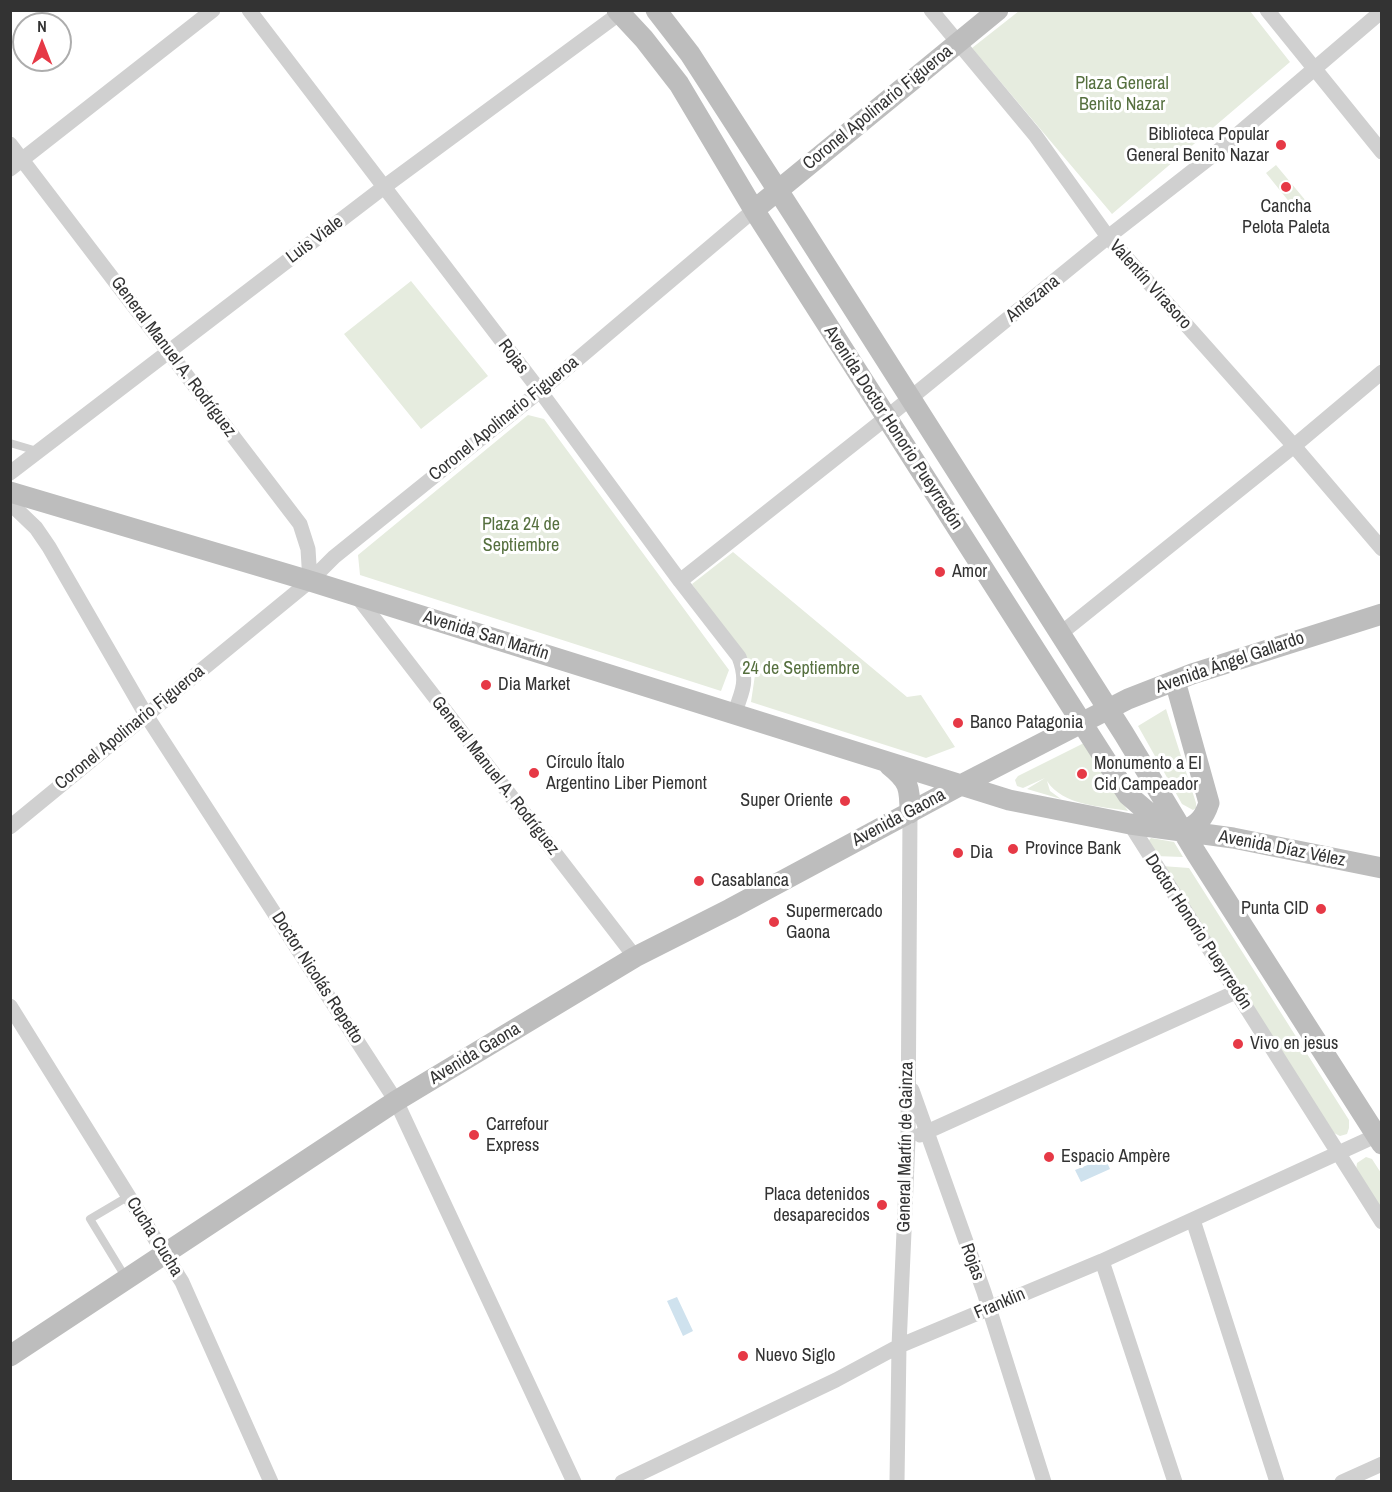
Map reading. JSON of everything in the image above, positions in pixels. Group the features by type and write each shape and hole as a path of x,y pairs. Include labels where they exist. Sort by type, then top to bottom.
{"main road":[{"name":"Avenida Doctor Honorio Pueyrredón","path":"656,10 690,54 1380,1138"},
{"name":"Coronel Apolinario Figueroa","path":"754,210 998,10"},
{"name":"Avenida Doctor Honorio Pueyrredón","path":"620,11 680,84 754,210 1128,795 1165,824 1183,831"},
{"name":"Avenida San Martín","path":"10,492 356,595 959,786"},
{"name":"Avenida Ángel Gallardo","path":"1082,723 1108,709 1175,681 1382,614"},
{"path":"1175,681 1209,803 1200,822 1183,831"},
{"name":"Avenida Gaona","path":"10,1356 396,1101 635,957 1082,723"},
{"path":"885,762 906,780 910,792 910,813"},
{"name":"Avenida Gaona","path":"959,786 1009,800 1130,824 1183,831"},
{"name":"Avenida Díaz Vélez","path":"1183,831 1233,838 1382,868"}],"street":[{"path":"17,165 213,10"},
{"name":"Rojas","path":"249,10 540,391 739,657 744,671 744,686 734,714"},
{"name":"Valentín Virasoro","path":"931,10 1035,135 1108,237 1294,446 1382,549"},
{"path":"1267,10 1382,152"},
{"name":"Luis Viale","path":"10,473 384,187 620,11"},
{"name":"Antezana","path":"680,581 1217,152 1382,11"},
{"name":"General Manuel A. Rodríguez","path":"10,144 17,165 169,352 300,524 308,549 310,581"},
{"name":"Coronel Apolinario Figueroa","path":"10,827 310,581 334,557 540,391 754,210"},
{"path":"1060,634 1294,446 1382,372"},
{"name":"Doctor Nicolás Repetto","path":"10,503 36,528 49,547 146,715 396,1101 573,1482"},
{"name":"General Manuel A. Rodríguez","path":"356,595 635,957"},
{"name":"General Martín de Gainza","path":"897,1482 899,1346 908,1140 910,813"},
{"name":"Doctor Honorio Pueyrredón","path":"1130,824 1382,1222"},
{"path":"908,1140 1238,992"},
{"name":"Cucha Cucha","path":"10,1006 182,1282 271,1482"},
{"name":"Rojas","path":"908,1078 928,1131 1044,1482"},
{"name":"Franklin","path":"622,1482 836,1380 899,1346 1102,1261 1337,1153 1380,1138"},
{"path":"1193,1220 1277,1482"},
{"path":"1102,1261 1175,1482"},
{"path":"1342,1482 1382,1464"}],"lane":[{"path":"10,443 39,451"},
{"path":"127,1279 90,1219 129,1196"}],"green space":[{"name":"Plaza General Benito Nazar","path":"1019,11 1250,11 1290,62 1112,214 972,48"},
{"name":"Cancha Pelota Paleta","path":"1276,165 1306,201 1295,209 1266,173"},
{"path":"411,281 488,376 421,429 344,334"},
{"name":"Plaza 24 de Septiembre","path":"528,415 544,419 729,670 721,691 360,575 358,555"},
{"name":"24 de Septiembre","path":"733,552 907,697 921,695 955,747 926,758 751,702 755,675 692,584"},
{"path":"1166,709 1196,803 1196,808 1193,810 1182,804 1138,726"},
{"path":"1084,743 1128,811 1083,804 1063,796 1047,781 1050,791 1061,799 1027,789 1045,778 1023,788 1017,786 1015,780 1018,776"},
{"path":"1151,838 1174,842 1183,857 1155,856 1148,841"},
{"path":"1162,866 1189,868 1349,1120 1347,1134 1340,1136 1334,1133"},
{"path":"1366,1157 1372,1159 1381,1173 1381,1210 1356,1170 1357,1163"}],"water":[{"path":"1105,1158 1110,1169 1081,1182 1075,1170"},
{"path":"677,1297 693,1331 683,1336 667,1301"}],"place":[{"name":"Biblioteca Popular General Benito Nazar","path":"1281,145"},
{"name":"Cancha Pelota Paleta","path":"1286,187"},
{"name":"Amor","path":"940,572"},
{"name":"Dia Market","path":"486,685"},
{"name":"Banco Patagonia","path":"958,723"},
{"name":"Círculo Ítalo Argentino Liber Piemont","path":"534,773"},
{"name":"Monumento a El Cid Campeador","path":"1082,774"},
{"name":"Super Oriente","path":"845,801"},
{"name":"Province Bank","path":"1013,849"},
{"name":"Dia","path":"958,853"},
{"name":"Casablanca","path":"699,881"},
{"name":"Punta CID","path":"1321,909"},
{"name":"Supermercado Gaona","path":"774,922"},
{"name":"Vivo en jesus","path":"1238,1044"},
{"name":"Carrefour Express","path":"474,1135"},
{"name":"Espacio Ampère","path":"1049,1157"},
{"name":"Placa detenidos desaparecidos","path":"882,1205"},
{"name":"Nuevo Siglo","path":"743,1356"}]}
